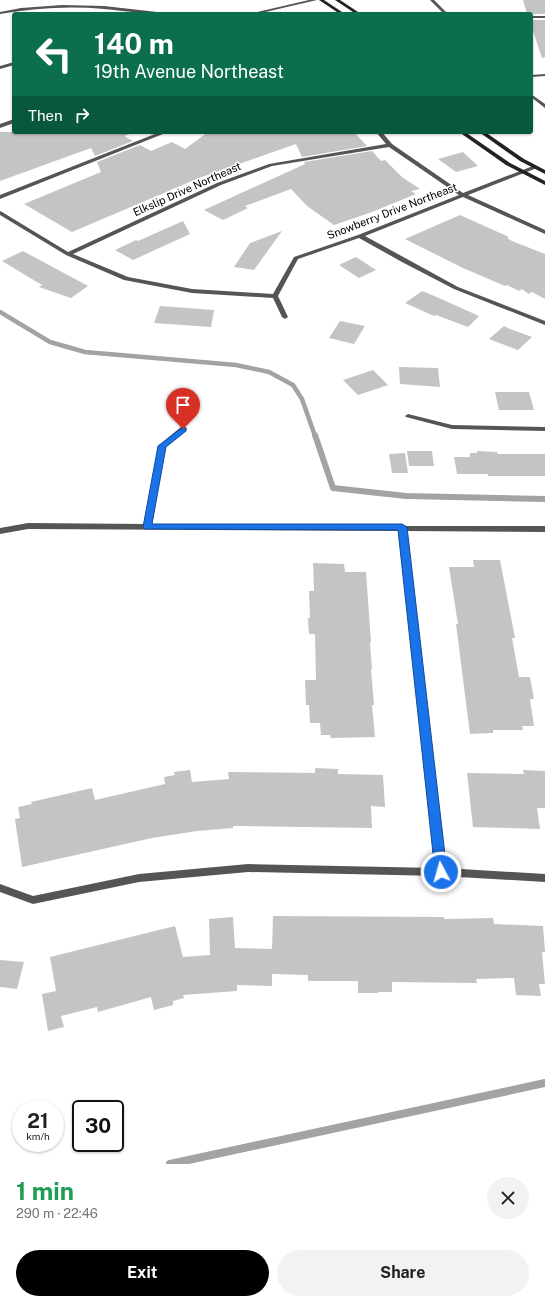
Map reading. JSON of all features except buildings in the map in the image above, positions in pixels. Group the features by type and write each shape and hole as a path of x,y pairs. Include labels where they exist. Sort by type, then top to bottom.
{"street":[{"path":"272,12 315,0"},
{"path":"321,0 340,12"},
{"path":"337,0 356,12"},
{"path":"432,0 444,12"},
{"path":"0,13 38,6 74,5 149,12"},
{"path":"111,12 114,8"},
{"path":"533,17 545,17"},
{"path":"0,68 12,64"},
{"path":"533,76 545,76"},
{"path":"533,97 545,107"},
{"path":"0,126 12,122"},
{"path":"0,197 160,134"},
{"path":"382,134 390,145 462,195 545,232"},
{"path":"465,134 480,146 522,172 545,182"},
{"path":"485,134 522,160 545,172"},
{"name":"Elkslip Drive Northeast","path":"68,254 219,184 272,164 390,145"},
{"name":"Snowberry Drive Northeast","path":"275,296 296,258 360,236 535,167"},
{"path":"0,213 68,254 126,279 192,291 275,296 285,317"},
{"path":"360,236 456,288 545,323"},
{"path":"408,416 452,427 545,429"},
{"path":"148,527 162,446 183,429"},
{"path":"0,531 28,526 402,527 545,530"},
{"path":"402,527 441,872"},
{"path":"0,888 33,900 139,878 248,868 441,872 545,878"}],"waterway":[{"path":"0,312 50,342 85,352 236,365 269,372 293,385 302,399 315,436"},
{"path":"315,435 333,488 406,496 545,499"},
{"path":"170,1164 545,1083"}],"route":[{"path":"183,429 162,446 148,527 402,527 441,872"}]}
